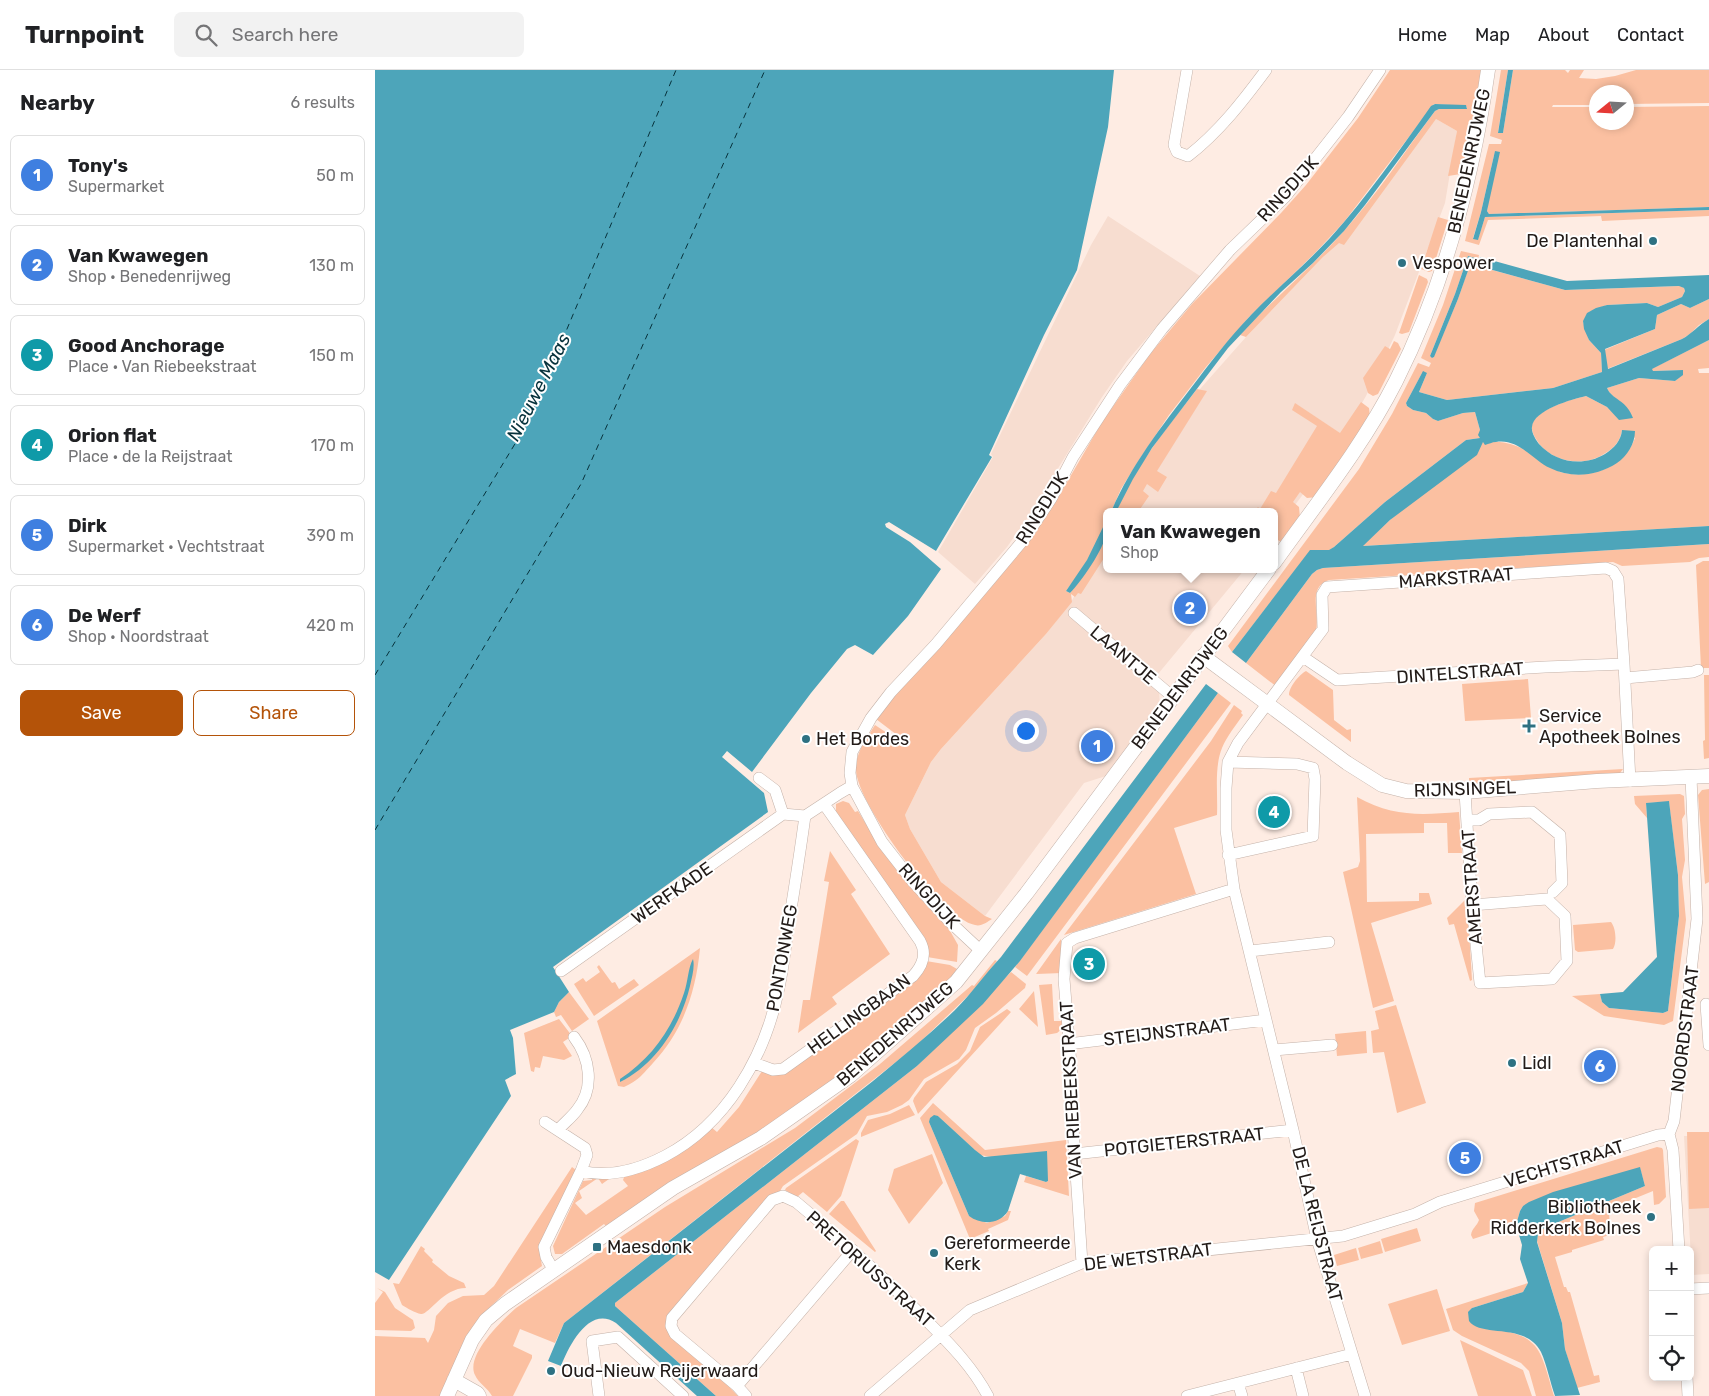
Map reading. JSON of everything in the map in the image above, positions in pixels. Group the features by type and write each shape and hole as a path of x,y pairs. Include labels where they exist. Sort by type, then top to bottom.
{"street":[{"path":"1187,70 1174,146 1177,152 1188,156 1207,142 1235,111 1266,70"},
{"path":"1366,70 1378,74"},
{"name":"BENEDENRIJWEG","path":"1278,558 1362,440 1396,382 1412,346 1439,280 1464,195 1488,70"},
{"name":"RINGDIJK","path":"981,951 950,922 914,883 882,842 852,786 850,773 852,752 871,718 891,692 936,644 1025,538 1051,499 1073,456 1120,385 1163,329 1230,250 1285,197 1310,167 1378,74"},
{"name":"MARKSTRAAT","path":"1268,703 1323,629 1322,595 1327,587 1606,568 1613,571 1618,579 1630,781"},
{"name":"BENEDENRIJWEG","path":"454,1380 472,1340 486,1320 505,1304 553,1269 673,1188 761,1138 851,1075 956,982 1026,894 1266,573"},
{"name":"LAANTJE","path":"1074,614 1173,697"},
{"name":"RIJNSINGEL","path":"1203,656 1347,763 1382,785 1406,791 1465,792 1597,781 1709,776"},
{"name":"DINTELSTRAAT","path":"1303,657 1337,680 1624,664"},
{"path":"1625,678 1698,670"},
{"name":"DE LA REIJSTRAAT","path":"1268,703 1238,743 1228,762 1226,830 1229,855 1234,889 1293,1130 1317,1239 1365,1396"},
{"path":"1228,762 1297,764 1313,768 1315,779 1313,836 1229,855"},
{"name":"NOORDSTRAAT","path":"1679,1246 1673,1150 1669,1134 1674,1121 1697,919 1691,777"},
{"path":"759,778 775,790 783,814 805,816 839,792 852,786"},
{"name":"AMERSTRAAT","path":"1465,792 1472,905 1480,983 1552,979 1567,961 1565,916 1550,896"},
{"name":"HELLINGBAAN","path":"754,1063 773,1070 783,1069 913,976 921,968 924,949 920,941 824,804"},
{"path":"1467,820 1479,820 1489,814 1532,812 1560,835 1562,883 1550,896 1472,905"},
{"name":"WERFKADE","path":"561,971 783,814"},
{"name":"PONTONWEG","path":"581,1171 593,1174 633,1169 653,1162 683,1147 703,1130 731,1099 754,1063 769,1025 778,993 805,816"},
{"name":"VAN RIEBEEKSTRAAT","path":"1082,1263 1074,1154 1072,1077 1068,1044 1065,979 1067,943 1075,938 1234,889"},
{"path":"1250,951 1329,942"},
{"path":"1688,1004 1707,1004 1709,1045"},
{"name":"STEIJNSTRAAT","path":"1068,1044 1266,1020"},
{"path":"558,1130 578,1109 587,1090 589,1074 585,1056 574,1037"},
{"path":"1274,1050 1332,1045"},
{"path":"545,1122 585,1148 587,1155 544,1247 546,1257 553,1269"},
{"name":"POTGIETERSTRAAT","path":"1074,1154 1293,1130"},
{"name":"VECHTSTRAAT","path":"1317,1239 1343,1236 1415,1214 1440,1202 1535,1172 1657,1135 1669,1134"},
{"name":"PRETORIUSSTRAAT","path":"737,1386 675,1334 671,1326 672,1318 772,1200 783,1196 796,1202 899,1291 966,1362 988,1396"},
{"name":"DE WETSTRAAT","path":"871,1396 969,1310 1082,1263 1317,1239"},
{"path":"745,1396 737,1386 853,1250"},
{"path":"1694,1290 1709,1288"},
{"path":"599,1396 593,1341 618,1337 683,1396"},
{"path":"1192,1395 1352,1354"},
{"path":"1296,1368 1303,1396"},
{"path":"447,1396 454,1380 479,1396"},
{"path":"1687,1381 1688,1396"},
{"path":"1239,1383 1242,1396"}],"shaded area":[{"path":"1390,70 1483,70 1466,170 1461,174 1448,176 1457,131 1436,119 1344,245 1339,243 1323,257 1246,337 1240,335 1318,259 1355,218 1435,111 1439,109 1467,108 1466,106 1434,104 1344,222 1249,317 1206,367 1169,415 1121,489 1113,508 1103,508 1102,532 1085,564 1066,591 1070,593 1094,559 1103,541 1103,560 1081,594 1078,593 1075,597 1071,594 1072,602 1046,634 931,762 905,815 910,829 941,882 985,916 992,919 984,924 975,925 960,918 923,882 885,832 870,808 860,786 856,770 857,758 862,746 875,725 899,741 901,738 876,719 892,698 1013,561 1056,501 1102,422 1150,354 1192,304 1306,185 1358,118"},
{"path":"1501,70 1508,70 1498,132 1503,133 1513,70 1565,70 1568,73 1570,70 1584,70 1579,78 1596,79 1636,70 1709,70 1709,103 1634,104 1634,85 1589,85 1589,105 1553,105 1552,107 1589,107 1589,130 1634,130 1634,107 1709,106 1709,207 1489,214 1487,211 1495,151 1473,238 1478,239 1485,217 1709,210 1709,216 1602,221 1601,216 1488,220 1479,245 1465,241 1489,144 1501,144 1502,140 1490,136"},
{"path":"1436,119 1457,131 1445,203 1395,335 1366,396 1331,457 1278,528 1278,508 1124,508 1200,389 1246,337 1323,257"},
{"path":"1108,216 1200,276 1127,361 1102,397 1045,493 1007,547 975,584 938,552 993,457 991,454 1091,245"},
{"path":"1438,217 1448,220 1432,271 1429,272 1421,269"},
{"path":"1461,251 1479,255 1478,259 1468,256 1430,356 1433,358 1458,299 1470,264 1565,290 1680,286 1685,291 1682,297 1658,307 1647,303 1607,305 1589,312 1583,322 1589,340 1601,353 1602,372 1553,388 1447,400 1419,392 1427,373 1422,373 1406,403 1407,406 1413,410 1426,413 1438,421 1463,413 1475,412 1480,430 1480,438 1466,440 1385,502 1330,550 1310,551 1232,652 1228,646 1359,469 1392,414 1418,363 1429,367 1431,363 1421,358 1443,305"},
{"path":"1419,275 1427,279 1428,282 1409,332 1402,334 1399,333"},
{"path":"1709,299 1709,319 1690,334 1607,369 1604,350 1655,329 1657,315 1681,304 1690,308"},
{"path":"1709,340 1709,368 1698,369 1699,373 1709,373 1709,526 1362,546 1483,442 1503,442 1513,445 1527,451 1560,472 1571,474 1594,473 1614,464 1623,457 1635,438 1622,430 1618,441 1608,452 1586,461 1577,461 1558,458 1549,453 1536,439 1532,424 1535,419 1548,409 1586,396 1607,407 1618,417 1632,417 1626,407 1607,388 1639,378 1675,381 1682,375 1683,370 1652,371 1651,369"},
{"path":"1394,341 1398,343 1401,349 1378,394 1373,396 1368,393 1363,378 1385,346 1390,349"},
{"path":"1197,389 1207,391 1157,471 1167,477 1158,492 1147,484 1143,491 1149,496 1141,508 1118,508 1132,479 1163,433"},
{"path":"1361,402 1369,408 1370,418 1317,497 1307,498 1300,492 1293,502 1299,507 1300,518 1282,543 1278,540 1278,508 1261,508 1271,491 1276,493 1317,426 1292,410 1295,403 1340,433"},
{"path":"1103,544 1103,573 1242,573 1158,674 1160,707 1109,775 1084,783 985,916 941,882 910,829 905,815 931,762 941,749 1046,634 1071,602"},
{"path":"1709,544 1709,557 1699,558 1690,562 1622,566 1613,562 1329,580 1322,583 1316,594 1316,631 1277,687 1246,663 1312,574 1323,568"},
{"path":"1703,561 1709,561 1709,668 1701,668 1696,565"},
{"path":"1306,671 1333,690 1334,720 1347,730 1351,729 1351,742 1289,695 1295,682"},
{"path":"1704,675 1709,675 1709,758 1704,759 1703,741 1705,740"},
{"path":"1528,679 1531,718 1465,721 1462,684"},
{"path":"1218,693 1231,703 1027,976 1015,967"},
{"path":"1234,705 1242,711 1243,715 1222,748 1217,772 1217,815 1174,828 1196,894 1064,935 1211,741"},
{"path":"1623,769 1616,775 1469,784 1469,778"},
{"path":"1709,789 1709,882 1705,884 1698,795 1702,790"},
{"path":"1680,794 1684,796 1685,814 1682,819 1685,860 1682,877 1686,920 1673,1021 1664,1025 1604,1016 1572,996 1600,994 1602,1002 1609,1008 1663,1013 1668,1011 1679,916 1678,875 1669,802 1646,803 1647,818 1635,804 1634,796"},
{"path":"1357,797 1370,804 1407,813 1459,812 1462,853 1448,853 1447,823 1424,823 1424,833 1366,834 1367,902 1419,901 1419,893 1429,893 1432,904 1371,923 1394,1001 1373,1008 1343,872 1358,867 1360,861"},
{"path":"843,801 849,803 855,812 858,811 885,855 921,899 949,929 958,945 957,962 927,957 924,937 834,812 836,804"},
{"path":"830,851 856,890 851,894 890,954 832,997 837,1004 798,1033 803,1000 810,1000 829,882 824,881"},
{"path":"1467,898 1472,980 1470,981 1454,924 1449,925 1447,918"},
{"path":"1611,922 1615,936 1613,949 1578,952 1575,950 1573,925"},
{"path":"1061,939 1062,973 1036,974"},
{"path":"700,948 691,995 680,1024 672,1038 640,1077 624,1087 618,1086 597,1021"},
{"path":"995,960 997,961 975,989 915,1047 564,1323 555,1343 520,1329 513,1346 532,1355 532,1358 513,1396 492,1396 478,1381 473,1367 480,1348 495,1329 516,1308 665,1207 795,1128 880,1064 972,985 974,986"},
{"path":"926,961 950,965 957,969 949,980 868,1054 787,1115 607,1227 604,1224 562,1254 555,1254 553,1246 583,1181 592,1180 592,1177 609,1177 602,1184 598,1178 579,1191 582,1198 575,1203 586,1215 628,1186 623,1180 625,1175 711,1127 717,1132 739,1107 762,1071 771,1073"},
{"path":"599,965 612,983 615,982 619,989 634,979 639,985 594,1016 574,984 583,978 586,982 600,972 597,967"},
{"path":"1011,972 1026,984 1025,988 975,1028 966,1050 959,1059 924,1079 909,1100 902,1105 887,1112 867,1116 857,1134 783,1186 780,1191 768,1197 667,1322 738,1396 716,1396 615,1306 615,1303 917,1066"},
{"path":"1052,984 1054,1021 1063,1021 1063,1028 1057,1033 1046,1035 1039,985"},
{"path":"1034,991 1038,1027 1019,1009"},
{"path":"569,992 589,1019 572,1031 561,1015 556,1017 554,1012 559,1002"},
{"path":"1396,1005 1426,1103 1397,1113 1384,1052 1373,1053 1371,1031 1379,1029 1375,1011"},
{"path":"1007,1009 1011,1012 918,1114 913,1101 926,1082 957,1064 970,1051 980,1027"},
{"path":"559,1019 572,1036 563,1042 572,1056 564,1060 543,1056 540,1068 535,1067 534,1072 531,1071 524,1033"},
{"path":"1366,1031 1367,1053 1337,1056 1335,1034"},
{"path":"933,1103 985,1150 1066,1140 1069,1196 1024,1182 1026,1176 1048,1181 991,1157 980,1155 938,1116 929,1122 969,1216 987,1223 1005,1216 1008,1211 1011,1211 1008,1220 970,1239 920,1118"},
{"path":"909,1105 915,1115 861,1137 861,1133 868,1120 890,1114"},
{"path":"1687,1132 1709,1132 1709,1208 1689,1209"},
{"path":"1684,1136 1709,1136 1709,1274 1694,1275 1694,1246 1690,1246"},
{"path":"856,1139 859,1141 841,1196 827,1212 803,1192 797,1197 785,1190 786,1188"},
{"path":"1657,1147 1663,1150 1666,1197 1659,1204 1654,1205 1653,1191 1609,1209 1610,1235 1603,1237 1604,1240 1555,1257 1564,1287 1570,1292 1594,1376 1599,1375 1600,1382 1577,1388 1565,1349 1562,1323 1537,1241 1538,1234 1544,1228 1645,1186 1640,1168 1523,1206 1516,1225 1473,1239 1471,1235 1479,1220 1474,1211 1475,1203"},
{"path":"932,1154 943,1183 909,1224 888,1190 894,1169"},
{"path":"572,1167 576,1170 539,1249 542,1266 508,1290 486,1311 442,1396 375,1396 375,1336 425,1338 428,1343 434,1330 436,1316 448,1303 463,1296 484,1295 494,1286"},
{"path":"841,1201 844,1201 875,1252 829,1214"},
{"path":"1417,1228 1421,1241 1385,1252 1381,1239"},
{"path":"1380,1241 1383,1253 1361,1259 1358,1248"},
{"path":"421,1246 433,1260 432,1262 449,1276 464,1283 466,1288 450,1292 421,1314 402,1305 393,1283 399,1284"},
{"path":"1356,1248 1359,1260 1337,1266 1334,1255"},
{"path":"1528,1283 1523,1292 1472,1308 1486,1329 1518,1335 1535,1346 1541,1355 1554,1396 1536,1396 1529,1371 1521,1363 1453,1330 1446,1309"},
{"path":"377,1288 385,1292 395,1308 413,1320 415,1328 411,1331 375,1330 375,1303 383,1292"},
{"path":"1437,1289 1450,1331 1402,1345 1388,1304"},
{"path":"1460,1340 1523,1370 1532,1396 1478,1396"}],"water":[{"name":"Nieuwe Maas","path":"375,70 1114,70 1108,127 1077,270 1044,335 989,455 992,457 936,551 889,522 885,524 886,527 910,542 941,569 908,616 873,655 855,645 847,649 811,693 752,772 727,751 722,757 764,793 768,812 553,967 569,992 559,1002 554,1012 510,1030 513,1038 516,1074 505,1080 511,1096 389,1280 375,1272"},
{"path":"1508,70 1513,70 1503,133 1498,133"},
{"path":"1435,104 1466,105 1467,109 1439,109 1435,111 1344,231 1281,292 1228,348 1152,448 1118,508 1113,508 1127,479 1147,448 1213,360 1251,315 1344,222 1431,106"},
{"path":"1495,151 1500,152 1487,211 1489,214 1709,207 1709,210 1485,217 1478,240 1473,239"},
{"path":"1468,256 1478,259 1476,265 1470,265 1458,299 1432,358 1430,356"},
{"path":"1480,257 1567,281 1709,275 1709,299 1690,308 1681,304 1657,315 1655,329 1605,349 1608,369 1682,339 1709,319 1709,340 1652,369 1653,371 1683,370 1683,375 1675,381 1639,378 1607,388 1612,395 1627,407 1633,418 1619,420 1607,407 1586,396 1555,406 1539,415 1534,421 1532,431 1539,444 1553,455 1562,459 1579,462 1588,461 1605,454 1619,441 1622,430 1635,431 1634,441 1630,449 1617,463 1593,473 1567,474 1550,468 1525,450 1511,443 1495,442 1485,445 1483,442 1477,455 1390,520 1363,546 1709,526 1709,544 1323,568 1312,574 1246,663 1232,652 1310,550 1329,550 1334,547 1385,502 1466,440 1480,438 1478,435 1480,430 1475,412 1463,413 1438,421 1426,413 1413,410 1407,406 1406,403 1423,371 1427,373 1419,392 1447,400 1553,388 1602,372 1601,353 1589,340 1584,329 1583,321 1587,313 1607,305 1647,303 1658,307 1682,297 1685,291 1684,288 1679,286 1565,290 1478,266"},
{"path":"1103,527 1103,543 1097,556 1075,588 1070,593 1066,591 1087,560"},
{"path":"1206,684 1218,693 1020,961 983,1004 917,1066 615,1303 615,1306 716,1396 697,1396 616,1323 606,1319 597,1319 581,1330 569,1348 561,1366 548,1361 564,1323 873,1081 955,1010 1001,957"},
{"path":"1669,801 1678,875 1679,916 1668,1011 1663,1013 1609,1008 1602,1002 1600,994 1623,992 1657,957 1646,803"},
{"path":"693,959 690,986 674,1028 656,1054 645,1065 620,1082 620,1079 642,1062 667,1030 684,993"},
{"path":"934,1115 938,1116 984,1157 1047,1151 1048,1181 1020,1174 1008,1211 1004,1216 990,1222 974,1219 969,1216 929,1122 930,1118"},
{"path":"1640,1167 1645,1186 1544,1228 1538,1234 1537,1242 1562,1323 1565,1349 1580,1395 1555,1396 1543,1357 1534,1343 1515,1333 1483,1329 1475,1326 1469,1321 1468,1312 1472,1308 1523,1292 1528,1283 1520,1259 1522,1245 1516,1225 1523,1206 1553,1192"}],"ferry route":[{"path":"375,675 527,424 676,70"},
{"path":"375,830 581,484 765,70"}],"place":[{"name":"De Plantenhal","path":"1653,241"},
{"name":"Vespower","path":"1402,263"},
{"name":"Van Kwawegen","path":"1190,608"},
{"name":"Service Apotheek Bolnes","path":"1529,726"},
{"name":"Het Bordes","path":"806,739"},
{"name":"Tony's","path":"1097,746"},
{"name":"Orion flat","path":"1274,812"},
{"name":"Good Anchorage","path":"1089,964"},
{"name":"Lidl","path":"1512,1063"},
{"name":"De Werf","path":"1600,1066"},
{"name":"Dirk","path":"1465,1158"},
{"name":"Bibliotheek Ridderkerk Bolnes","path":"1651,1217"},
{"name":"Maesdonk","path":"597,1247"},
{"name":"Gereformeerde Kerk","path":"934,1253"},
{"name":"Oud-Nieuw Reijerwaard","path":"551,1371"}]}
